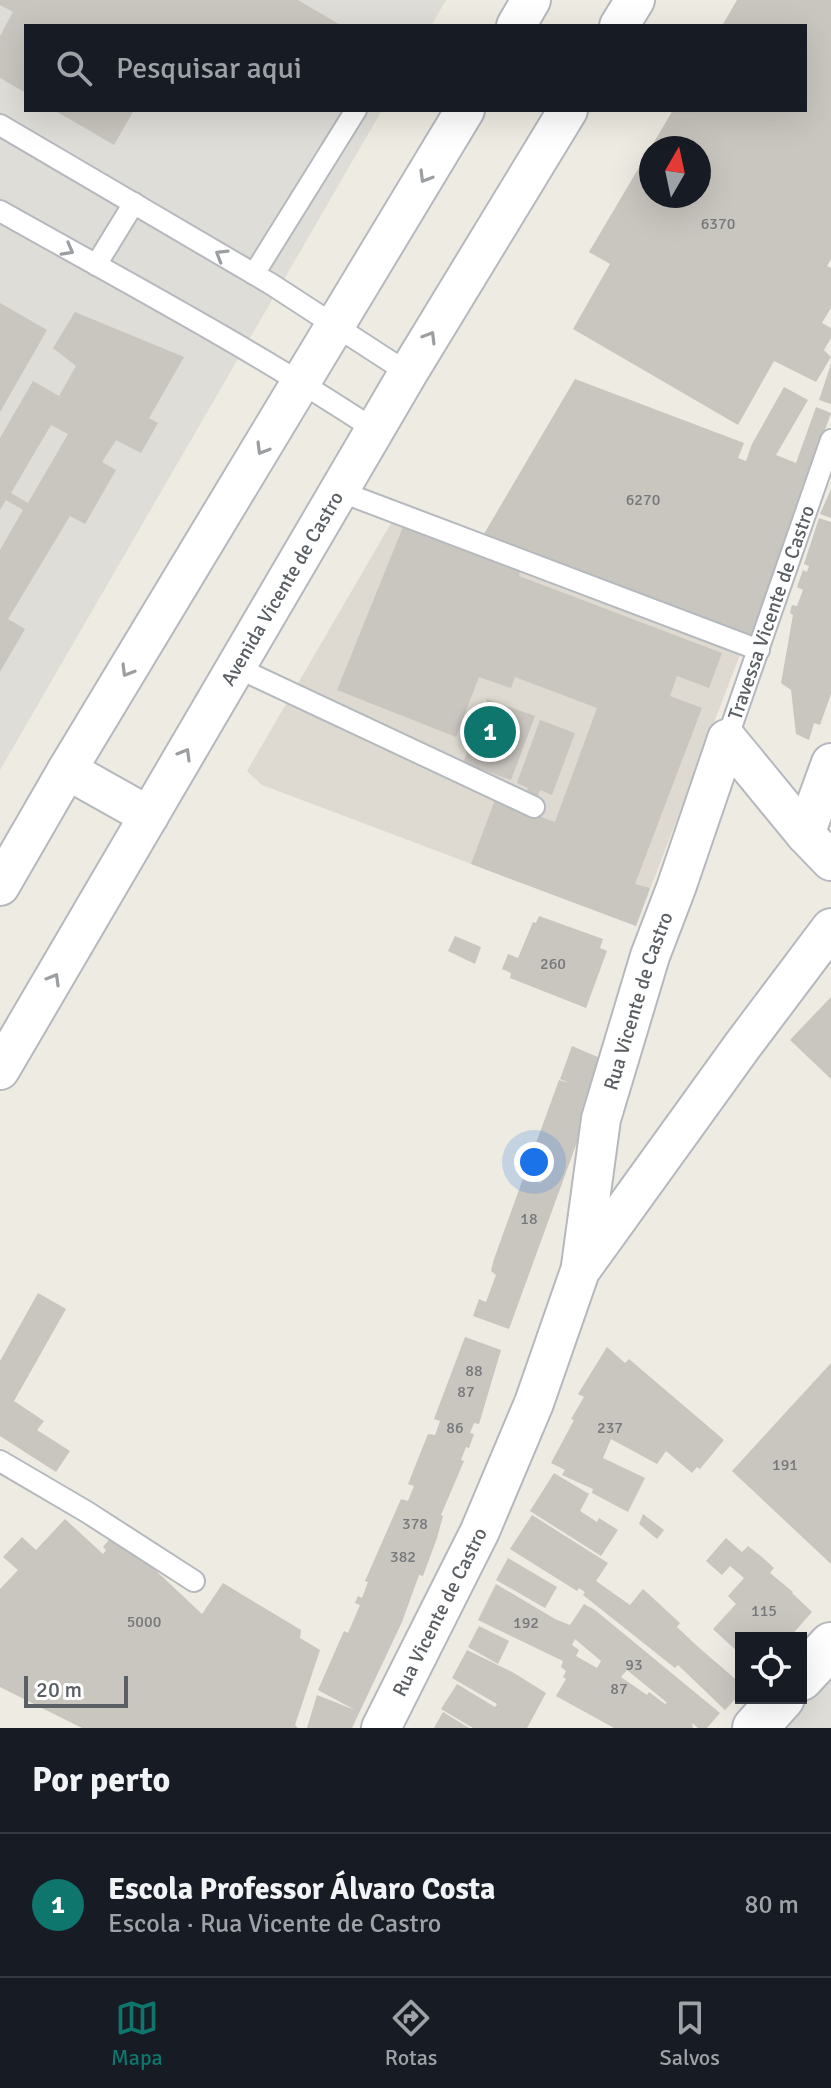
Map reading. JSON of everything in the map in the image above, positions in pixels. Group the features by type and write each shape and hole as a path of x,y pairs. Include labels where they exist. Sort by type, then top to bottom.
{"street":[{"path":"517,24 531,0"},
{"path":"620,24 635,0"},
{"path":"0,886 464,112"},
{"name":"Avenida Vicente de Castro","path":"0,1070 13,1020 149,816 408,373 567,112"},
{"path":"727,739 831,861"},
{"name":"Rua Vicente de Castro","path":"381,1728 486,1517 534,1403 580,1271 601,1119 650,956 727,739"},
{"path":"805,834 831,763"},
{"path":"67,770 149,816"},
{"name":"Rua Vicente de Castro","path":"580,1271 831,928"},
{"path":"807,1671 831,1645"},
{"path":"755,1728 777,1704"}],"lane":[{"path":"254,274 355,112"},
{"path":"0,125 254,274 408,373"},
{"path":"96,265 134,203"},
{"path":"0,211 303,382 375,430"},
{"name":"Travessa Vicente de Castro","path":"727,739 831,440"},
{"path":"339,491 759,650"},
{"path":"236,667 534,807"},
{"path":"0,1461 194,1581"}],"shaded area":[{"path":"0,0 446,0 432,24 24,24 24,112 381,112 0,770"},
{"path":"394,518 741,652 636,926 262,785 247,771"},
{"path":"831,1626 831,1728 734,1728 757,1704 807,1704 807,1651"}],"building":[{"path":"0,0 298,0 339,24 24,24 24,92 0,78 0,36 13,12 0,5"},
{"path":"737,0 831,0 831,259 827,266 831,268 831,308 822,323 831,328 831,338 824,350 831,357 816,382 774,361 738,425 573,329 610,264 589,252 639,167 639,208 711,208 711,136 658,136 672,112 807,112 807,24 723,24"},
{"path":"57,112 133,112 114,145"},
{"path":"0,303 47,330 0,412"},
{"path":"75,312 184,357 149,418 158,423 141,453 116,440 102,462 116,470 85,524 70,516 8,619 25,629 0,672 0,550 23,510 6,500 0,510 0,438 33,381 59,396 76,366 53,348","holes":["51,425 68,434 28,503 11,493"]},
{"path":"831,364 831,404 819,400"},
{"path":"575,379 744,443 738,458 746,461 752,444 784,387 808,400 776,455 796,463 816,407 831,413 751,636 484,534"},
{"path":"831,489 831,518 820,514"},
{"path":"819,518 831,522 831,694 820,725 814,723 809,740 796,734 791,690 781,683 793,615 790,613 792,605 797,606 803,590 797,587 803,570 807,572 809,566 804,564"},
{"path":"405,522 521,568 519,576 722,653 709,688 677,676 670,696 702,708 635,884 650,888 636,926 471,864 495,800 555,822 597,708 515,677 511,688 479,677 456,737 337,690"},
{"path":"487,699 535,716 511,780 463,763"},
{"path":"540,720 575,733 552,795 540,790 536,800 525,796 528,788 517,783"},
{"path":"539,916 603,939 600,948 607,951 586,1008 510,978 511,973 502,969 508,954 518,958 533,922 536,923"},
{"path":"455,936 481,947 475,964 448,951"},
{"path":"831,997 831,1079 790,1040"},
{"path":"572,1046 600,1058 582,1110 588,1112 509,1329 473,1316 479,1299 486,1302 496,1275 491,1271 494,1259 524,1176 541,1183 548,1163 531,1157 559,1080 569,1083 560,1079"},
{"path":"38,1293 66,1309 14,1401 44,1421 37,1430 70,1451 56,1472 0,1436 0,1361"},
{"path":"465,1337 501,1350 479,1424 474,1423 470,1433 474,1434 469,1448 466,1447 461,1460 464,1461 441,1515 437,1538 423,1576 419,1575 402,1622 352,1728 307,1728 317,1695 355,1710 318,1690 344,1631 348,1633 360,1605 355,1603 358,1596 362,1598 368,1582 365,1581 401,1499 408,1501 414,1486 408,1484 428,1434 435,1435 440,1421 434,1419"},
{"path":"607,1347 625,1363 629,1359 724,1440 700,1469 697,1467 692,1473 666,1451 657,1464 611,1439 603,1458 645,1478 628,1512 592,1493 593,1489 562,1475 565,1470 551,1463 584,1397 578,1394"},
{"path":"831,1363 831,1564 732,1471"},
{"path":"554,1473 589,1494 580,1511 618,1530 601,1556 530,1511"},
{"path":"643,1514 664,1530 657,1539 639,1524"},
{"path":"532,1515 608,1563 596,1581 630,1605 643,1589 680,1623 677,1627 735,1679 735,1699 725,1710 678,1665 675,1668 583,1595 585,1592 579,1588 577,1591 510,1549"},
{"path":"65,1519 103,1554 106,1550 103,1547 114,1534 118,1535 202,1614 223,1583 301,1630 300,1638 320,1650 295,1725 298,1728 82,1728 0,1687 0,1589 18,1570 3,1557 22,1537 36,1550"},
{"path":"726,1538 742,1552 748,1546 774,1568 770,1573 812,1612 794,1632 735,1632 735,1649 713,1629 736,1604 728,1596 744,1578 730,1566 722,1575 706,1561"},
{"path":"508,1558 557,1587 545,1608 496,1580"},
{"path":"496,1584 570,1625 584,1604 720,1713 707,1728 698,1728 692,1723 693,1728 614,1728 556,1696 566,1679 563,1677 566,1671 561,1667 563,1661 478,1620","holes":["575,1639 601,1661 597,1668 576,1656 579,1650 572,1645","627,1670 665,1701 667,1703 649,1692 647,1695 621,1677"]},
{"path":"479,1626 509,1641 498,1664 468,1647"},
{"path":"467,1650 546,1693 527,1728 473,1728 441,1709 457,1684 495,1707 497,1704 452,1678"},
{"path":"443,1712 469,1728 434,1728"}],"place":[{"name":"Escola Professor Álvaro Costa","path":"490,732"}]}
